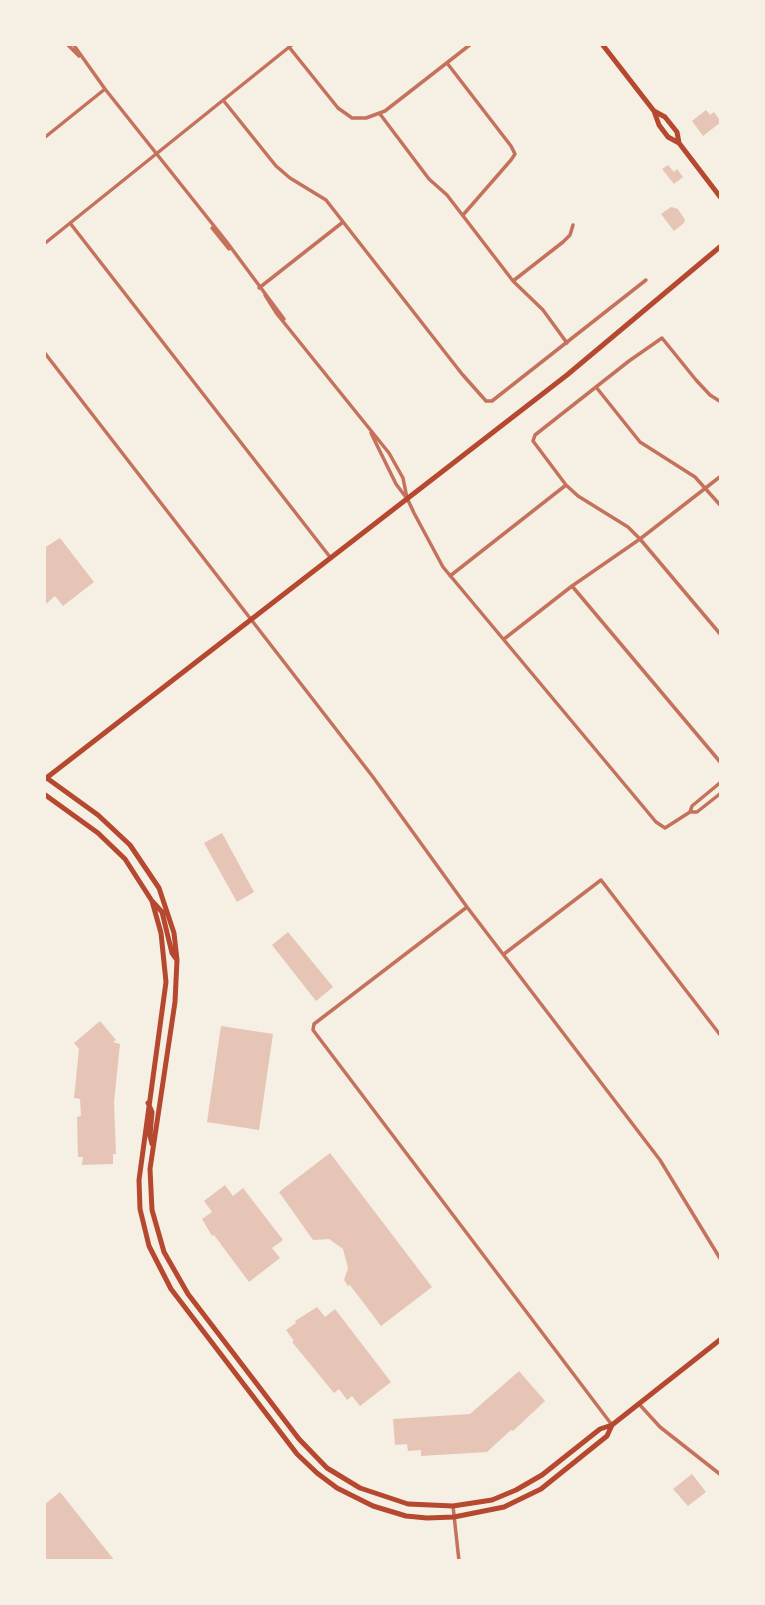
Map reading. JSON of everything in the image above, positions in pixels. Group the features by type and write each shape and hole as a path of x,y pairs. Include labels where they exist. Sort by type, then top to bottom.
{"main road":[{"path":"604,44 654,111 659,125 668,137 679,143 721,198"},
{"path":"654,111 672,125 677,132 679,143"},
{"path":"721,246 566,375 45,778 120,834 159,888 174,933 177,960 175,1002 153,1146 150,1195 157,1232 172,1270 188,1294 312,1454 343,1479 383,1497 421,1506 453,1506 492,1500 526,1485 600,1429 612,1425 721,1339"},
{"path":"44,794 81,819 117,849 162,912 172,953 177,960"},
{"path":"152,901 163,940 166,967 141,1154 139,1195 146,1238 164,1278 308,1465 337,1488 373,1506 406,1516 454,1517 504,1507 541,1489 607,1436 612,1425"},
{"path":"148,1103 152,1112 150,1136 153,1146"},
{"path":"139,1195 150,1195"}],"street":[{"path":"70,44 210,223 215,233 231,250 269,304 380,440 403,478 407,498"},
{"path":"44,244 291,45 338,108 352,118 366,118 380,114 471,44"},
{"path":"447,63 512,146 514,153 511,160 463,215"},
{"path":"44,138 105,89"},
{"path":"223,100 276,166 326,200 481,399 492,401 646,280"},
{"path":"380,114 429,179 447,195 513,281 543,310 568,342"},
{"path":"259,288 343,222"},
{"path":"70,223 330,557"},
{"path":"513,281 563,242 570,235 573,225"},
{"path":"721,402 696,380 662,338 535,435 533,440 566,485 592,506 628,527 640,539 721,635"},
{"path":"44,352 373,777 467,907 660,1160 721,1260"},
{"path":"596,387 640,442 681,467 706,488 721,506"},
{"path":"370,430 431,548 450,576 656,822 665,828 690,812 697,812 721,793"},
{"path":"504,639 721,476"},
{"path":"450,576 566,485"},
{"path":"572,586 721,764"},
{"path":"690,812 692,806 721,782"},
{"path":"505,954 601,880 721,1036"},
{"path":"467,907 314,1024 313,1030 612,1425"},
{"path":"639,1404 660,1427 721,1475"},
{"path":"453,1506 459,1561"}],"building":[{"path":"706,110 710,115 714,112 721,122 703,136 692,121"},
{"path":"668,165 674,172 677,169 683,177 674,184 662,169"},
{"path":"671,207 678,209 685,220 674,231 661,214"},
{"path":"60,538 94,582 63,606 55,596 46,604 44,602 44,548"},
{"path":"222,833 254,892 237,902 204,843"},
{"path":"288,932 333,987 316,1001 272,945"},
{"path":"100,1021 116,1040 113,1042 120,1044 114,1102 116,1154 113,1154 113,1164 82,1165 83,1157 78,1157 77,1117 81,1116 80,1099 74,1098 79,1049 74,1043"},
{"path":"221,1026 273,1034 259,1130 207,1122"},
{"path":"330,1153 432,1287 381,1326 344,1280 348,1268 343,1249 329,1239 313,1240 279,1192"},
{"path":"225,1185 233,1196 243,1188 283,1240 272,1248 280,1258 249,1282 214,1235 212,1236 202,1219 212,1212 204,1201"},
{"path":"317,1307 325,1317 335,1309 391,1382 360,1406 352,1396 347,1400 339,1389 334,1393 292,1342 294,1341 286,1330"},
{"path":"519,1371 545,1401 487,1452 421,1456 421,1450 408,1451 407,1444 395,1445 393,1419 470,1414"},
{"path":"692,1474 706,1492 688,1506 673,1489"},
{"path":"60,1492 115,1561 45,1561 44,1505"}]}
